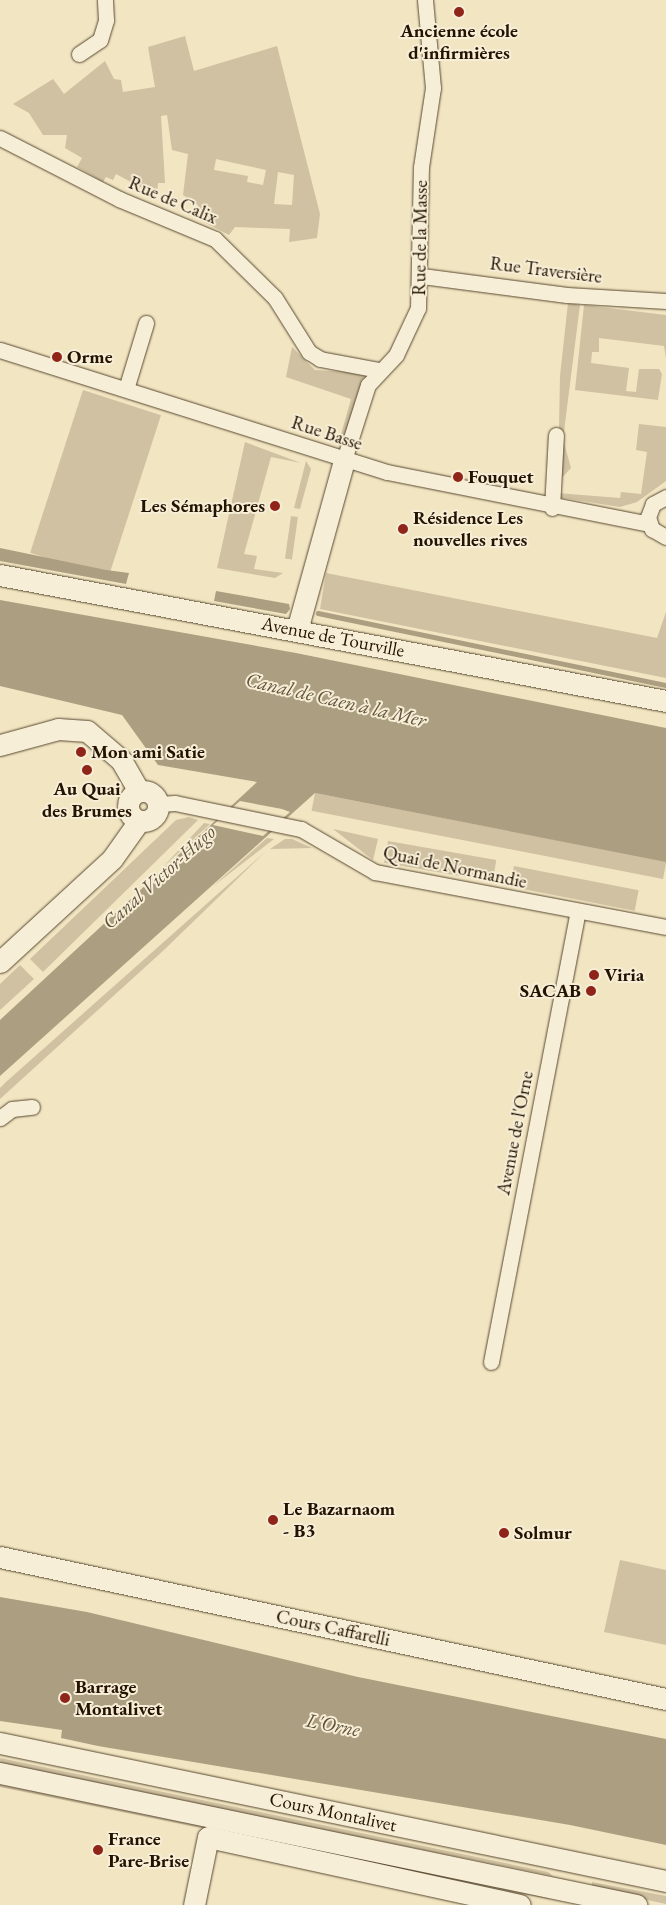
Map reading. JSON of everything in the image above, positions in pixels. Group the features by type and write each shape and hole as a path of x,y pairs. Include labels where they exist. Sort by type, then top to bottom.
{"street":[{"path":"78,54 100,40 106,20 105,0"},
{"name":"Rue de la Masse","path":"297,630 364,393 378,370 396,356 414,325 422,276 420,167 433,88 425,0"},
{"name":"Rue de Calix","path":"0,138 119,199 215,239 275,298 309,352 320,359 378,370"},
{"name":"Rue Traversière","path":"422,276 567,295 666,301"},
{"path":"126,389 146,323"},
{"name":"Rue Basse","path":"0,350 344,460 436,484 552,508 649,524 666,537"},
{"path":"552,508 556,435"},
{"path":"649,524 652,504 666,496"},
{"name":"Avenue de Tourville","path":"0,575 666,701"},
{"path":"0,745 65,728 92,734 121,760 139,791"},
{"path":"0,962 112,859 139,821 154,816 158,804 151,793 139,791 131,796 128,808 139,821"},
{"name":"Quai de Normandie","path":"158,804 226,813 301,829 375,872 666,927"},
{"name":"Avenue de l'Orne","path":"491,1362 578,911"},
{"path":"0,1118 12,1109 32,1107"},
{"name":"Cours Caffarelli","path":"0,1557 666,1699"},
{"name":"Cours Montalivet","path":"0,1743 666,1881"},
{"name":"Cours Montalivet","path":"0,1773 636,1905"},
{"path":"194,1905 208,1838 520,1905"}],"shaded area":[{"path":"185,36 194,71 277,46 320,214 317,238 289,242 290,229 235,227 229,235 196,218 198,205 183,195 188,154 172,150 167,115 161,116 165,183 158,183 157,196 116,174 113,180 106,177 103,182 77,167 82,158 65,148 67,135 43,135 29,113 13,104 53,79 64,94 105,61 114,79 121,80 123,92 155,87 148,47","holes":["216,159 266,170 263,185 247,182 248,176 214,170","278,172 294,175 292,205 274,204"]},
{"path":"568,303 580,305 563,439 571,468 558,482 560,376"},
{"path":"584,305 666,315 666,358 664,346 599,338 599,352 592,352 591,363 629,368 626,391 636,392 639,369 659,369 662,374 658,400 575,390"},
{"path":"292,347 315,370 365,373 343,447 338,445 351,399 286,377"},
{"path":"83,390 161,415 108,578 30,553"},
{"path":"639,424 666,427 666,481 637,502 620,507 557,497 557,493 620,498 621,492 641,494 647,452 636,450"},
{"path":"245,442 301,463 271,457 244,554 257,556 254,569 283,573 275,578 217,568"},
{"path":"306,461 311,469 300,509 294,508"},
{"path":"291,516 298,517 292,560 285,559"},
{"path":"326,573 657,638 666,612 666,678 320,609"},
{"path":"315,793 666,861 663,879 312,811"},
{"path":"189,817 198,820 43,972 30,959 176,820"},
{"path":"204,823 210,824 163,867"},
{"path":"333,829 378,839 373,860"},
{"path":"267,838 274,839 212,887"},
{"path":"285,839 292,839 312,848 270,849"},
{"path":"388,841 496,860 493,882 384,863"},
{"path":"265,852 164,950 0,1099 0,1088 6,1082"},
{"path":"514,866 639,890 635,911 510,887"},
{"path":"20,965 34,979 0,1010 0,984"},
{"path":"620,1560 666,1570 666,1645 604,1632"},
{"path":"0,1758 548,1872 553,1876 0,1765"},
{"path":"0,1781 549,1897 549,1899 0,1787"},
{"path":"592,1882 666,1896 666,1904 592,1888"}],"water":[{"path":"0,548 129,573 126,584 0,561"},
{"path":"216,591 289,604 290,609 286,614 214,601"},
{"path":"0,600 296,653 666,728 666,862 315,793 0,1076 0,1020 257,782 158,765 122,715 0,686"},
{"name":"L'Orne","path":"0,1597 87,1612 358,1677 666,1739 666,1845 570,1825 98,1746 61,1738 62,1730 0,1721"}],"pier":[{"path":"240,801 290,812 263,836 213,825"}],"waterway":[{"path":"318,613 666,685"}],"place":[{"name":"Ancienne école d'infirmières","path":"459,12"},
{"name":"Orme","path":"57,357"},
{"name":"Fouquet","path":"458,477"},
{"name":"Les Sémaphores","path":"275,506"},
{"name":"Résidence Les nouvelles rives","path":"403,529"},
{"name":"Mon ami Satie","path":"81,752"},
{"name":"Au Quai des Brumes","path":"87,770"},
{"name":"Viria","path":"594,975"},
{"name":"SACAB","path":"591,991"},
{"name":"Le Bazarnaom - B3","path":"273,1520"},
{"name":"Solmur","path":"504,1533"},
{"name":"Barrage Montalivet","path":"65,1698"},
{"name":"France Pare-Brise","path":"98,1850"}],"water label":[{"name":"Canal de Caen à la Mer","path":"336,700"},
{"name":"Canal Victor-Hugo","path":"159,877"}]}
